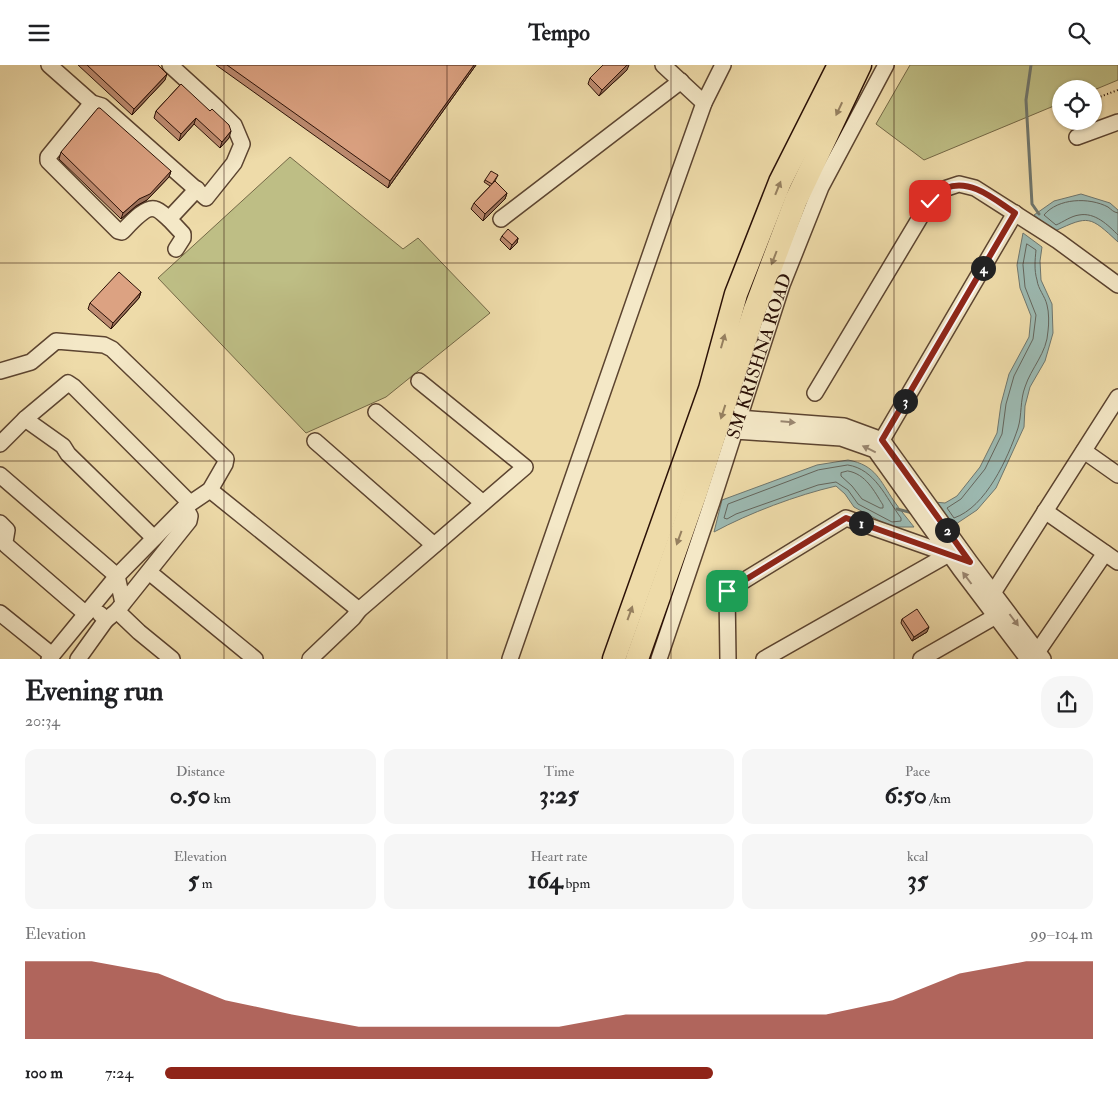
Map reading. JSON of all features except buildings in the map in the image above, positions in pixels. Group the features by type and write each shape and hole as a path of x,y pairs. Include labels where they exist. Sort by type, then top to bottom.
{"highway":[{"name":"SM KRISHNA ROAD","path":"637,659 686,490 710,389 736,294 780,182 839,65"},
{"name":"SM KRISHNA ROAD","path":"614,659 686,490 796,200 871,68"}],"street":[{"path":"49,65 92,103 102,106 206,198 234,163 242,144 234,125 170,65"},
{"path":"663,65 704,103"},
{"path":"510,659 704,103 723,65"},
{"name":"SM KRISHNA ROAD","path":"659,659 782,285 871,68"},
{"path":"501,219 681,81"},
{"path":"92,103 48,157 48,161 118,231 122,232 150,208 157,209 183,234 183,238 176,249"},
{"path":"1077,137 1118,122"},
{"path":"814,393 930,201 944,189 959,185 975,188 1058,241 1118,285"},
{"path":"168,219 197,189"},
{"path":"882,440 1015,213"},
{"path":"0,371 30,362 56,341 107,346 226,459 210,490 187,505 117,576 51,657 0,613"},
{"path":"310,659 359,610 525,467 419,381"},
{"path":"0,443 65,384 71,384 187,505 189,521 150,572 78,659"},
{"path":"994,593 1118,397"},
{"path":"376,412 483,503"},
{"path":"25,419 63,446 68,454 154,538"},
{"path":"737,425 844,426 882,440 994,593 1036,656"},
{"path":"737,425 841,439 875,450 996,616 1036,656"},
{"path":"315,441 434,545"},
{"path":"1084,451 1118,475"},
{"path":"0,475 117,576"},
{"path":"210,490 359,610"},
{"path":"1045,511 1118,562"},
{"path":"728,659 727,591 846,518 970,562"},
{"path":"0,523 7,530 6,545 89,610 116,611 172,659"},
{"path":"1036,656 1105,553"},
{"path":"764,659 949,554"},
{"path":"150,572 255,659"},
{"path":"116,611 117,576"},
{"path":"922,659 996,616"}],"path":[{"path":"1102,96 1118,90"}],"green space":[{"path":"910,65 1118,65 1118,80 1102,87 1102,80 1052,80 1052,107 924,160 876,124"},
{"path":"290,157 403,249 418,238 490,313 386,397 306,433 158,278"}],"water":[{"path":"1081,194 1110,203 1118,210 1118,242 1101,227 1089,221 1075,222 1055,231 1034,215 1054,201"},
{"path":"1023,233 1042,247 1040,261 1041,280 1052,304 1053,333 1045,361 1030,387 1025,406 1024,427 996,488 977,510 953,526 934,502 945,503 957,496 980,467 997,433 1001,404 1009,374 1029,337 1031,316 1020,288 1017,265"},
{"path":"848,460 865,466 876,475 914,527 891,527 854,507 845,494 836,486 774,505 714,532 722,500 817,465"}],"waterway":[{"path":"1031,65 1026,100 1032,204 1039,214"},
{"path":"897,509 913,513"}],"route":[{"path":"727,591 846,518 970,562 882,440 1015,213 975,188 959,185 944,189 930,201"}]}
